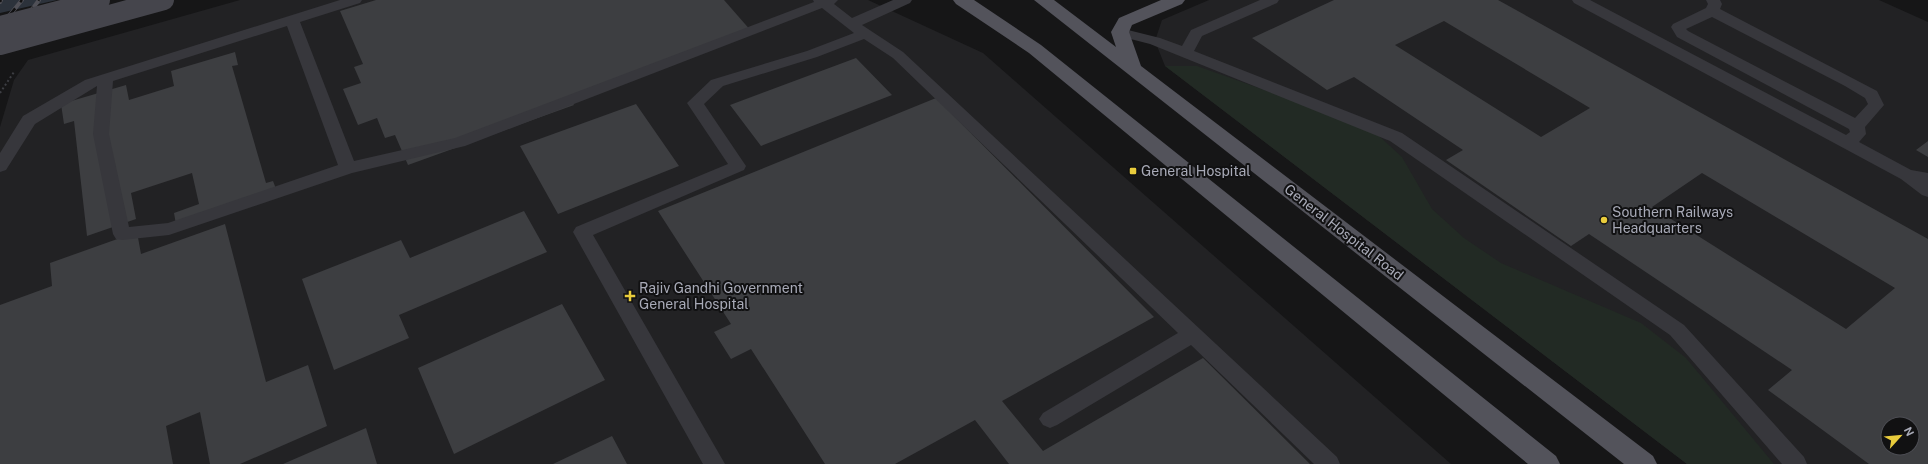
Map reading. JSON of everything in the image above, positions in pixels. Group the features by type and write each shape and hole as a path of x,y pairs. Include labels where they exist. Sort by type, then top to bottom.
{"main road":[{"path":"0,26 100,0"},
{"path":"0,45 164,0"},
{"path":"962,0 1035,49 1548,464"},
{"name":"General Hospital Road","path":"1043,0 1644,464"},
{"path":"1132,68 1120,32 1125,22 1176,0"}],"lane":[{"path":"0,166 29,120 91,82 355,0"},
{"path":"851,24 905,0"},
{"path":"1186,53 1196,33 1272,0"},
{"path":"1580,0 1907,175 1928,191"},
{"path":"105,78 101,134 122,234 169,229 348,168 459,142 825,1 851,24 867,33 898,55 1329,464"},
{"path":"1847,143 1858,134 1857,126 1876,105 1871,95 1712,5 1678,28 1682,34 1857,126"},
{"path":"292,20 348,168"},
{"path":"1120,32 1155,41 1396,136 1677,330 1796,464"},
{"path":"714,464 582,232 738,166 695,102 718,83 812,54 867,33"},
{"path":"1907,175 1928,179"},
{"path":"1050,419 1192,334"}],"shaded area":[{"path":"0,0 57,0 0,13"},
{"name":"Rajiv Gandhi Government General Hospital","path":"240,0 868,0 983,53 1451,464 0,464 0,127 14,80 28,60"},
{"path":"1209,0 1879,0 1928,22 1928,464 1687,464 1165,66 1155,41 1162,20"},
{"path":"1165,66 1197,66 1343,118 1379,136 1402,157 1432,209 1464,238 1501,263 1641,323 1686,358 1774,464 1687,464"}],"building":[{"path":"376,0 724,0 752,32 569,98 574,105 408,165 395,135 385,138 377,118 358,125 343,89 361,83 354,67 363,64 340,11"},
{"name":"Southern Railways Headquarters","path":"1334,0 1498,0 1928,239 1928,464 1869,464 1768,390 1792,370 1589,234 1571,246 1446,160 1463,150 1354,77 1327,90 1252,38","holes":["1444,21 1590,108 1541,137 1395,45","1702,173 1895,288 1846,329 1652,207"]},
{"path":"235,52 238,65 232,66 266,183 273,181 278,194 177,230 174,213 199,204 192,173 131,193 136,219 87,236 74,121 64,124 61,104 126,85 129,100 174,86 171,71"},
{"path":"856,58 892,95 761,146 730,105"},
{"path":"936,98 1154,317 1002,401 1043,451 1203,358 1310,464 1009,464 975,420 895,464 825,464 751,349 731,359 714,332 731,324 658,211"},
{"path":"636,104 679,166 558,214 520,146"},
{"path":"1928,141 1928,157 1916,150"},
{"path":"524,211 547,252 399,315 409,338 334,370 302,279 401,240 410,258"},
{"path":"225,224 266,382 308,365 327,426 240,464 210,464 200,412 166,426 173,464 0,464 0,305 52,286 50,263 137,232 141,254"},
{"path":"562,304 605,380 454,454 418,368"},
{"path":"366,428 377,464 283,464"},
{"path":"612,436 627,464 553,464"}],"railway":[{"path":"0,27 22,0"},
{"path":"0,52 39,0"}],"place":[{"name":"General Hospital","path":"1133,171"},
{"name":"Southern Railways Headquarters","path":"1604,220"},
{"name":"Rajiv Gandhi Government General Hospital","path":"630,296"}]}
